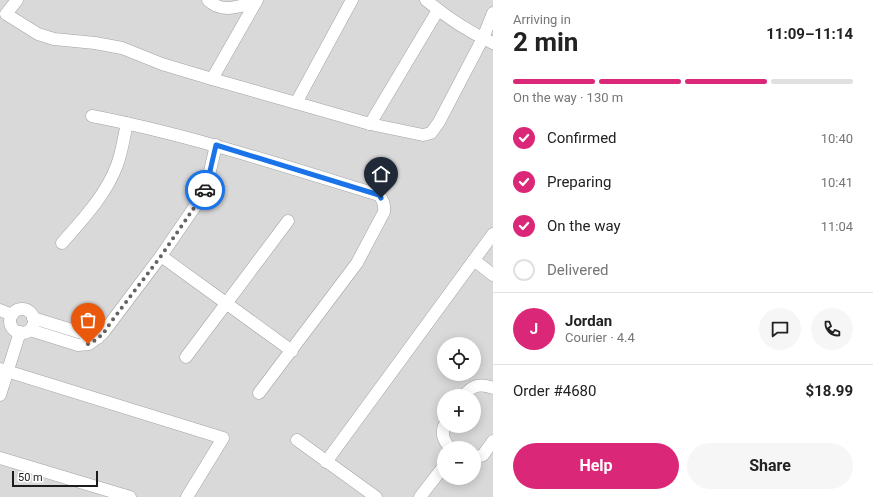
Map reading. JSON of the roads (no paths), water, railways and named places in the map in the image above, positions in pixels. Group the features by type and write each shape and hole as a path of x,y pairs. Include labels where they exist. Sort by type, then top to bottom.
{"street":[{"path":"17,0 3,17 38,34 54,39 95,43 122,48 162,64 212,79 370,124 423,135 432,133 488,40 493,13"},
{"path":"208,0 216,7 223,8 257,1"},
{"path":"296,103 352,0"},
{"path":"426,0 438,10 488,40"},
{"path":"212,79 257,1"},
{"path":"370,124 438,10"},
{"path":"92,116 216,145 379,195 383,201 384,212 357,263 259,393"},
{"path":"62,243 90,210 108,185 118,163 127,123"},
{"path":"0,310 16,331 28,327 98,338 103,334 161,256 198,202 207,184 216,145"},
{"path":"186,358 288,221"},
{"path":"326,462 493,234"},
{"path":"161,256 225,304 292,351"},
{"path":"474,260 493,275"},
{"path":"0,395 4,370 28,327 30,312 20,309 8,319"},
{"path":"4,370 223,438 188,497"},
{"path":"468,389 476,386 487,386 493,388"},
{"path":"297,440 376,497"},
{"path":"481,456 493,441"},
{"path":"0,458 130,497"},
{"path":"420,497 437,475"}]}
